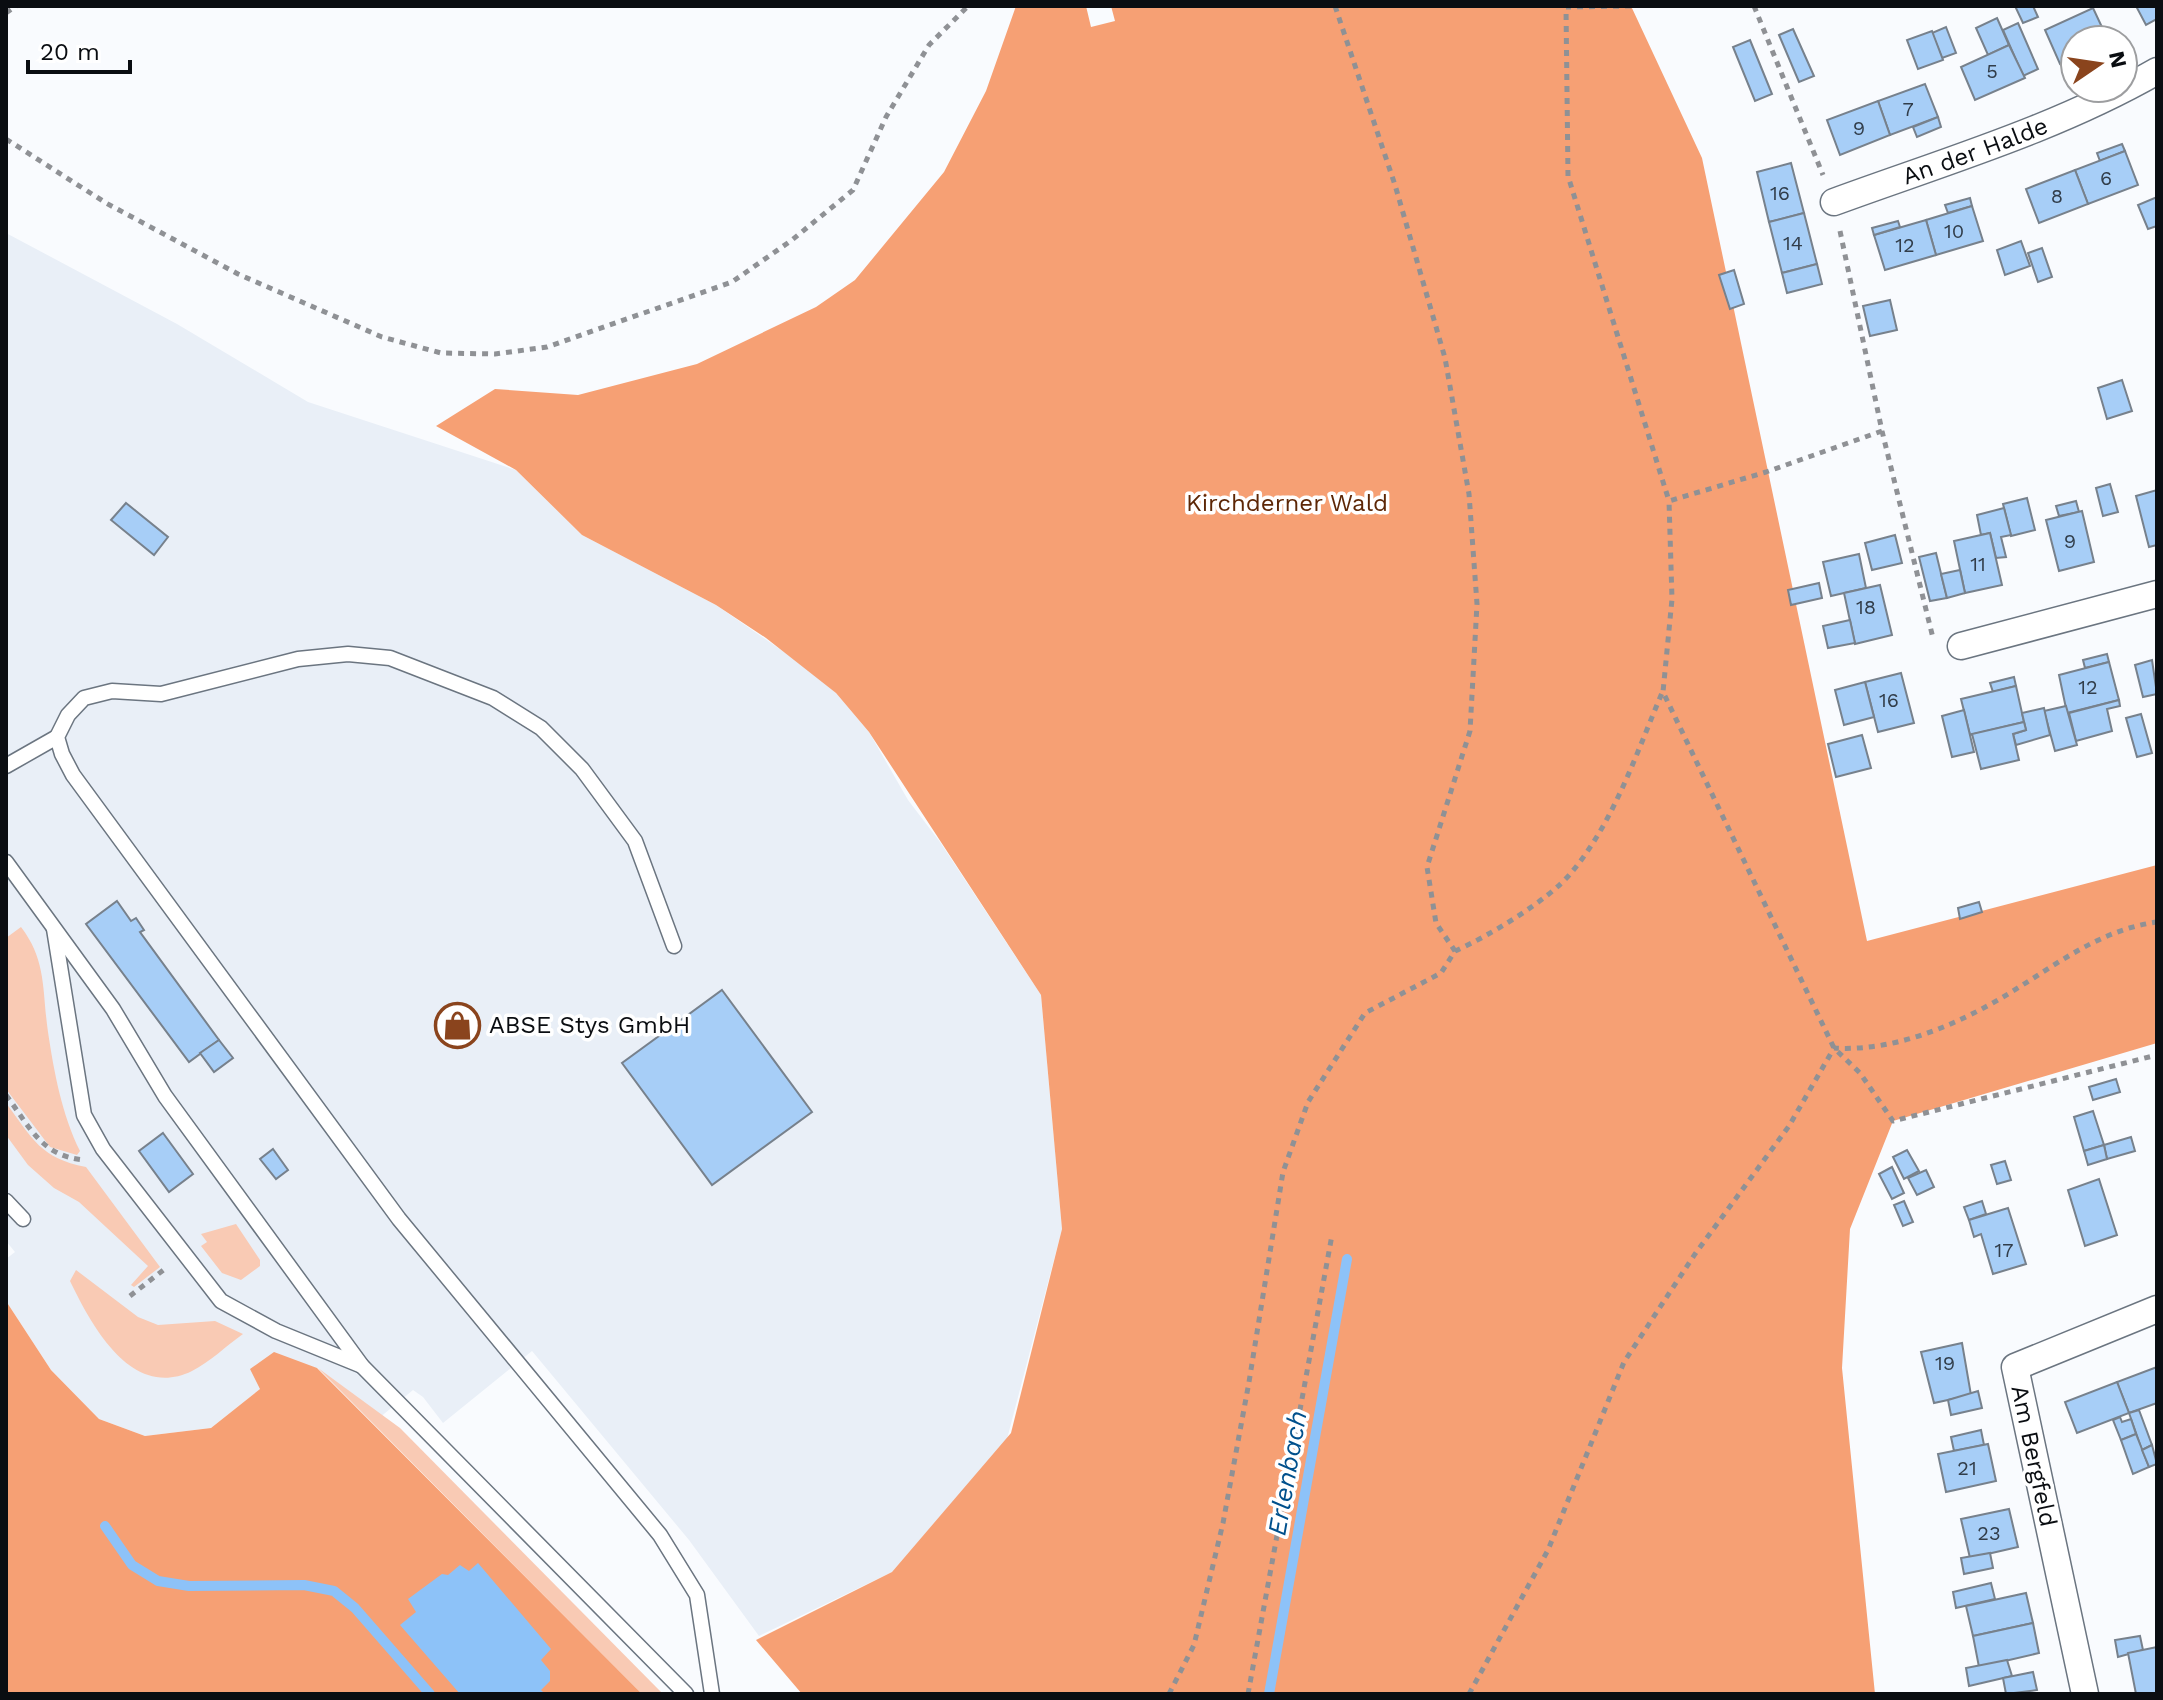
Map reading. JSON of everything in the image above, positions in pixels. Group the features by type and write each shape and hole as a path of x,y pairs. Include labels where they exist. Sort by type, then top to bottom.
{"street":[{"name":"An der Halde","path":"1834,202 2048,124 2117,94 2157,71"},
{"path":"1961,646 2157,594"},
{"name":"Am Bergfeld","path":"2085,1694 2015,1367 2157,1309"}],"lane":[{"path":"6,766 57,737 68,715 84,698 112,691 161,694 298,659 348,654 390,658 493,698 541,728 582,769 635,841 674,946"},
{"path":"57,737 73,775 399,1219 660,1535 697,1595 712,1694"},
{"path":"6,862 113,1009 165,1096 362,1366 686,1694"},
{"path":"53,924 84,1115 103,1149 221,1301 276,1331 362,1366"},
{"path":"6,1201 23,1219"}],"path":[{"path":"6,13 16,6"},
{"path":"6,139 106,203 252,281 382,337 441,353 495,354 547,347 732,282 792,240 853,190 886,117 929,45 968,6"},
{"path":"1335,6 1395,185 1445,358 1469,494 1477,604 1470,731 1427,867 1436,923 1455,951"},
{"path":"1169,1694 1194,1645 1223,1523 1283,1172 1308,1102 1365,1013 1441,973 1455,951 1491,936 1570,875 1617,800 1663,692 1672,599 1669,501 1568,176 1566,6 1631,6"},
{"path":"1754,6 1834,202 1882,431 1933,640 1961,646"},
{"path":"1669,501 1766,472 1882,431"},
{"path":"1663,692 1834,1048 1860,1073 1893,1121 2157,1055"},
{"path":"1834,1048 1868,1051 1965,1019 2085,946 2133,925 2157,922"},
{"path":"1469,1694 1548,1550 1624,1362 1695,1254 1789,1126 1834,1048"},
{"path":"6,1095 47,1149 62,1158 84,1160"},
{"path":"1248,1694 1332,1235"},
{"path":"130,1296 166,1268"}],"shaded area":[{"path":"6,233 177,324 308,402 516,470 582,535 716,605 810,670 836,693 869,732 908,800 940,842 1041,995 1062,1229 1007,1439 892,1572 759,1636 689,1540 532,1351 443,1423 423,1397 413,1390 373,1423 318,1368 260,1389 211,1428 145,1436 99,1419 51,1370 6,1301 6,1259 15,1252 6,1241"},
{"path":"21,927 39,964 56,1078 68,1123 80,1151 77,1155 50,1147 6,1089 6,938"},
{"path":"6,1103 39,1145 58,1158 86,1167 160,1267 134,1287 131,1285 148,1266 79,1202 54,1188 28,1165 6,1135"},
{"path":"236,1224 260,1260 260,1266 241,1280 222,1273 201,1246 207,1242 201,1234"},
{"path":"76,1270 138,1317 158,1325 215,1321 243,1334 192,1371 170,1378 150,1376 132,1367 102,1336 70,1281"},
{"path":"318,1368 400,1428 663,1694 642,1694"}],"green space":[{"name":"Kirchderner Wald","path":"1016,6 1086,6 1091,27 1115,21 1111,6 1631,6 1702,158 1867,941 2157,865 2157,1043 1893,1121 1850,1229 1842,1368 1875,1694 802,1694 756,1640 892,1572 1011,1433 1062,1229 1041,995 869,732 836,693 766,638 716,605 582,535 516,470 436,426 495,389 578,395 697,364 816,307 855,280 944,172 986,91"},
{"path":"6,1301 51,1370 99,1419 145,1436 211,1428 260,1389 250,1369 274,1352 317,1368 642,1694 6,1694"}],"water":[{"path":"478,1563 551,1649 541,1660 550,1671 550,1681 541,1690 545,1694 460,1694 400,1625 416,1612 408,1599 442,1574 448,1575 460,1565 469,1571"}],"building":[{"path":"2015,6 2033,6 2038,17 2023,23"},
{"path":"2136,6 2157,6 2157,19 2146,25"},
{"path":"2093,8 2100,24 2059,24 2059,62 2045,30"},
{"path":"1997,18 2009,45 1988,55 1976,28"},
{"path":"2018,23 2038,69 2023,76 2003,30"},
{"path":"1946,27 1956,53 1942,58 1932,33"},
{"path":"1793,29 1814,76 1799,82 1779,35"},
{"path":"1932,31 1943,60 1918,69 1907,40"},
{"path":"1750,40 1772,94 1755,101 1733,47"},
{"path":"2009,45 2025,78 1975,100 1961,67"},
{"path":"1925,84 1938,117 1890,135 1878,101"},
{"path":"1878,101 1890,135 1840,155 1827,120"},
{"path":"1938,117 1941,127 1917,137 1913,127"},
{"path":"2122,144 2125,151 2100,161 2097,153"},
{"path":"2125,151 2138,185 2088,204 2075,170"},
{"path":"1791,163 1804,213 1769,222 1757,172"},
{"path":"2075,170 2088,204 2039,223 2026,189"},
{"path":"2157,197 2157,226 2148,229 2138,205"},
{"path":"1970,198 1972,206 1948,213 1945,205"},
{"path":"1972,206 1983,241 1936,255 1926,220"},
{"path":"1804,213 1817,264 1782,273 1769,222"},
{"path":"1926,220 1936,255 1885,270 1874,235"},
{"path":"1898,221 1900,227 1874,235 1872,228"},
{"path":"2021,241 2030,266 2005,275 1997,250"},
{"path":"2042,248 2052,277 2038,282 2028,253"},
{"path":"1817,264 1822,284 1787,293 1782,273"},
{"path":"1734,270 1744,304 1730,309 1719,275"},
{"path":"1890,300 1897,330 1870,336 1863,306"},
{"path":"2122,380 2132,411 2107,419 2098,388"},
{"path":"2110,484 2118,512 2103,516 2096,488"},
{"path":"2157,490 2157,545 2149,547 2136,496"},
{"path":"2027,498 2035,530 2011,536 2003,504"},
{"path":"2076,501 2079,512 2059,516 2056,506"},
{"path":"126,503 168,537 154,555 111,520"},
{"path":"2004,508 2011,535 2001,537 2006,557 1996,558 1990,533 1981,535 1977,515"},
{"path":"2082,511 2094,562 2059,571 2046,520"},
{"path":"1990,533 2002,585 1965,593 1954,541"},
{"path":"1895,535 1902,563 1872,570 1865,543"},
{"path":"1936,553 1947,598 1930,601 1919,557"},
{"path":"1859,554 1866,588 1831,596 1823,562"},
{"path":"1960,570 1965,593 1947,598 1941,574"},
{"path":"1819,583 1822,598 1791,605 1788,590"},
{"path":"1880,585 1892,635 1855,644 1844,593"},
{"path":"1850,620 1855,643 1828,648 1823,626"},
{"path":"2107,654 2109,662 2085,668 2083,660"},
{"path":"2152,660 2157,694 2143,697 2135,665"},
{"path":"2109,662 2119,700 2067,713 2059,675"},
{"path":"1901,673 1914,723 1878,732 1865,682"},
{"path":"2014,677 2016,686 1993,692 1990,683"},
{"path":"1865,682 1874,717 1844,725 1835,690"},
{"path":"2016,686 2024,722 1970,735 1961,699"},
{"path":"2119,700 2120,706 2107,709 2112,731 2076,741 2069,713"},
{"path":"2066,706 2077,745 2055,751 2044,711"},
{"path":"2044,708 2050,735 2016,745 2013,734 2026,730 2022,713"},
{"path":"1964,710 1974,752 1952,757 1942,716"},
{"path":"2141,714 2152,753 2137,757 2126,718"},
{"path":"2024,722 2026,730 2013,734 2019,760 1981,769 1972,734"},
{"path":"1862,735 1871,768 1836,777 1828,744"},
{"path":"117,901 131,921 136,918 144,930 140,932 219,1040 189,1062 86,924"},
{"path":"1979,902 1982,912 1960,919 1958,908"},
{"path":"722,990 812,1112 712,1185 622,1063"},
{"path":"219,1040 233,1058 214,1072 200,1053"},
{"path":"2116,1079 2120,1092 2093,1100 2089,1087"},
{"path":"2093,1111 2104,1145 2084,1151 2074,1117"},
{"path":"163,1133 193,1174 169,1192 139,1151"},
{"path":"2131,1137 2135,1151 2107,1159 2104,1145"},
{"path":"2104,1145 2107,1159 2088,1165 2084,1151"},
{"path":"273,1149 288,1170 276,1179 260,1159"},
{"path":"1907,1150 1919,1171 1904,1179 1893,1157"},
{"path":"2005,1161 2011,1180 1997,1184 1991,1165"},
{"path":"1892,1167 1904,1193 1892,1199 1879,1174"},
{"path":"1926,1170 1934,1187 1917,1195 1908,1178"},
{"path":"2099,1179 2117,1235 2085,1246 2068,1190"},
{"path":"1904,1201 1913,1222 1903,1226 1894,1205"},
{"path":"1982,1201 1986,1214 1969,1220 1964,1207"},
{"path":"2008,1208 2026,1264 1993,1274 1981,1234 1974,1237 1969,1220"},
{"path":"1962,1343 1971,1395 1934,1403 1921,1352"},
{"path":"2157,1367 2157,1403 2129,1413 2117,1382"},
{"path":"2117,1382 2129,1413 2077,1433 2065,1402"},
{"path":"1978,1391 1982,1408 1951,1415 1948,1400"},
{"path":"2139,1410 2152,1445 2142,1450 2129,1413"},
{"path":"2120,1417 2122,1422 2131,1419 2136,1434 2121,1440 2113,1420"},
{"path":"1981,1430 1984,1445 1954,1451 1951,1437"},
{"path":"2136,1434 2149,1467 2133,1474 2121,1440"},
{"path":"1988,1444 1996,1481 1946,1492 1938,1454"},
{"path":"2152,1445 2157,1464 2149,1467 2142,1450"},
{"path":"2009,1509 2018,1547 1970,1558 1961,1519"},
{"path":"1990,1553 1993,1568 1964,1574 1961,1558"},
{"path":"1991,1583 1995,1599 1956,1608 1953,1592"},
{"path":"2026,1593 2033,1623 1973,1636 1966,1606"},
{"path":"2033,1623 2039,1653 1979,1667 1973,1636"},
{"path":"2140,1636 2143,1650 2118,1657 2115,1640"},
{"path":"2157,1647 2157,1694 2136,1694 2128,1653"},
{"path":"2007,1660 2012,1676 1969,1686 1966,1668"},
{"path":"2033,1672 2037,1690 2006,1694 2003,1678"}],"waterway":[{"name":"Erlenbach","path":"1269,1694 1347,1259"},
{"path":"105,1526 132,1565 158,1581 189,1586 304,1585 334,1591 355,1608 430,1694"}],"place":[{"name":"ABSE Stys GmbH","path":"458,1025"}]}
